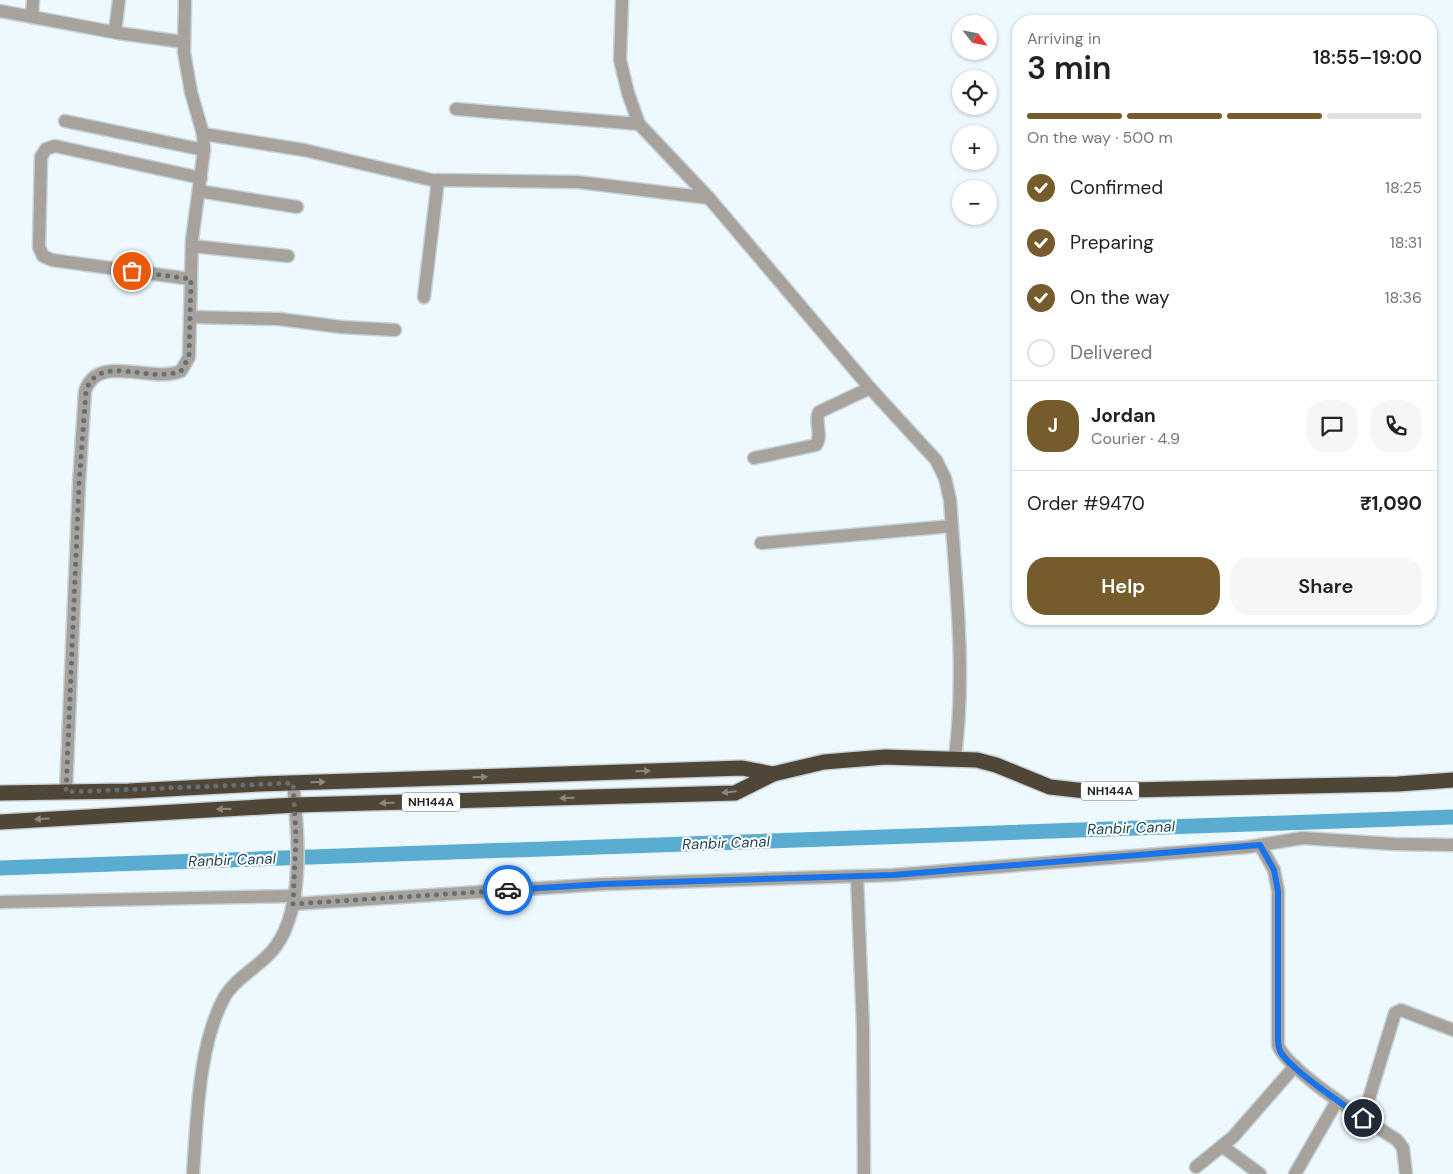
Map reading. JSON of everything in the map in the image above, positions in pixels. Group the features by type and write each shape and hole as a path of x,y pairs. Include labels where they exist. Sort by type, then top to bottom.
{"highway":[{"name":"NH144A","path":"0,822 295,805 735,792 773,774 824,762 845,760 955,757 996,765 1050,787 1086,791 1398,784 1453,780"},
{"name":"NH144A","path":"66,792 742,768 773,774"},
{"path":"0,793 66,792"}],"street":[{"path":"32,16 33,0"},
{"path":"115,32 119,0"},
{"path":"66,792 79,484 86,391 89,381 98,373 113,371 168,375 181,371 189,357 192,246 204,150 203,134 191,92 183,42 185,0"},
{"path":"622,0 620,60 628,93 639,124 709,198 870,388 936,460 945,478 950,500 960,669 959,725 955,757"},
{"path":"0,11 183,42"},
{"path":"456,109 639,124"},
{"path":"66,122 204,150"},
{"path":"203,134 304,150 413,177 438,180 578,182 709,198"},
{"path":"191,279 52,260 43,256 39,247 41,157 46,149 55,146 201,178"},
{"path":"424,297 438,180"},
{"path":"199,191 297,207"},
{"path":"192,246 288,256"},
{"path":"190,317 279,319 341,327 395,330"},
{"path":"754,458 816,445 819,440 817,419 819,412 870,388"},
{"path":"761,543 952,526"},
{"path":"193,1174 200,1082 213,1028 226,995 276,946 288,924 294,900 296,837 293,783"},
{"path":"0,902 294,900 604,884 857,876 1260,845 1302,838 1394,844 1453,845"},
{"path":"1260,845 1274,870 1278,891 1278,1045 1280,1052 1337,1100 1401,1144 1406,1174"},
{"path":"857,876 863,1028 864,1174"},
{"path":"1363,1118 1395,1013 1400,1010 1453,1030"},
{"path":"1196,1167 1242,1128 1295,1066"},
{"path":"1295,1174 1337,1100"},
{"path":"1222,1146 1260,1174"}],"waterway":[{"name":"Ranbir Canal","path":"0,868 1453,817"}],"way so far":[{"path":"132,271 191,279 189,357 181,371 168,375 113,371 98,373 89,381 86,391 79,484 66,792 293,783 296,837 295,896 293,904 508,890"}],"route":[{"path":"508,890 604,884 893,875 1260,845 1274,870 1277,880 1278,1045 1280,1052 1288,1061 1323,1089 1363,1118"}]}
